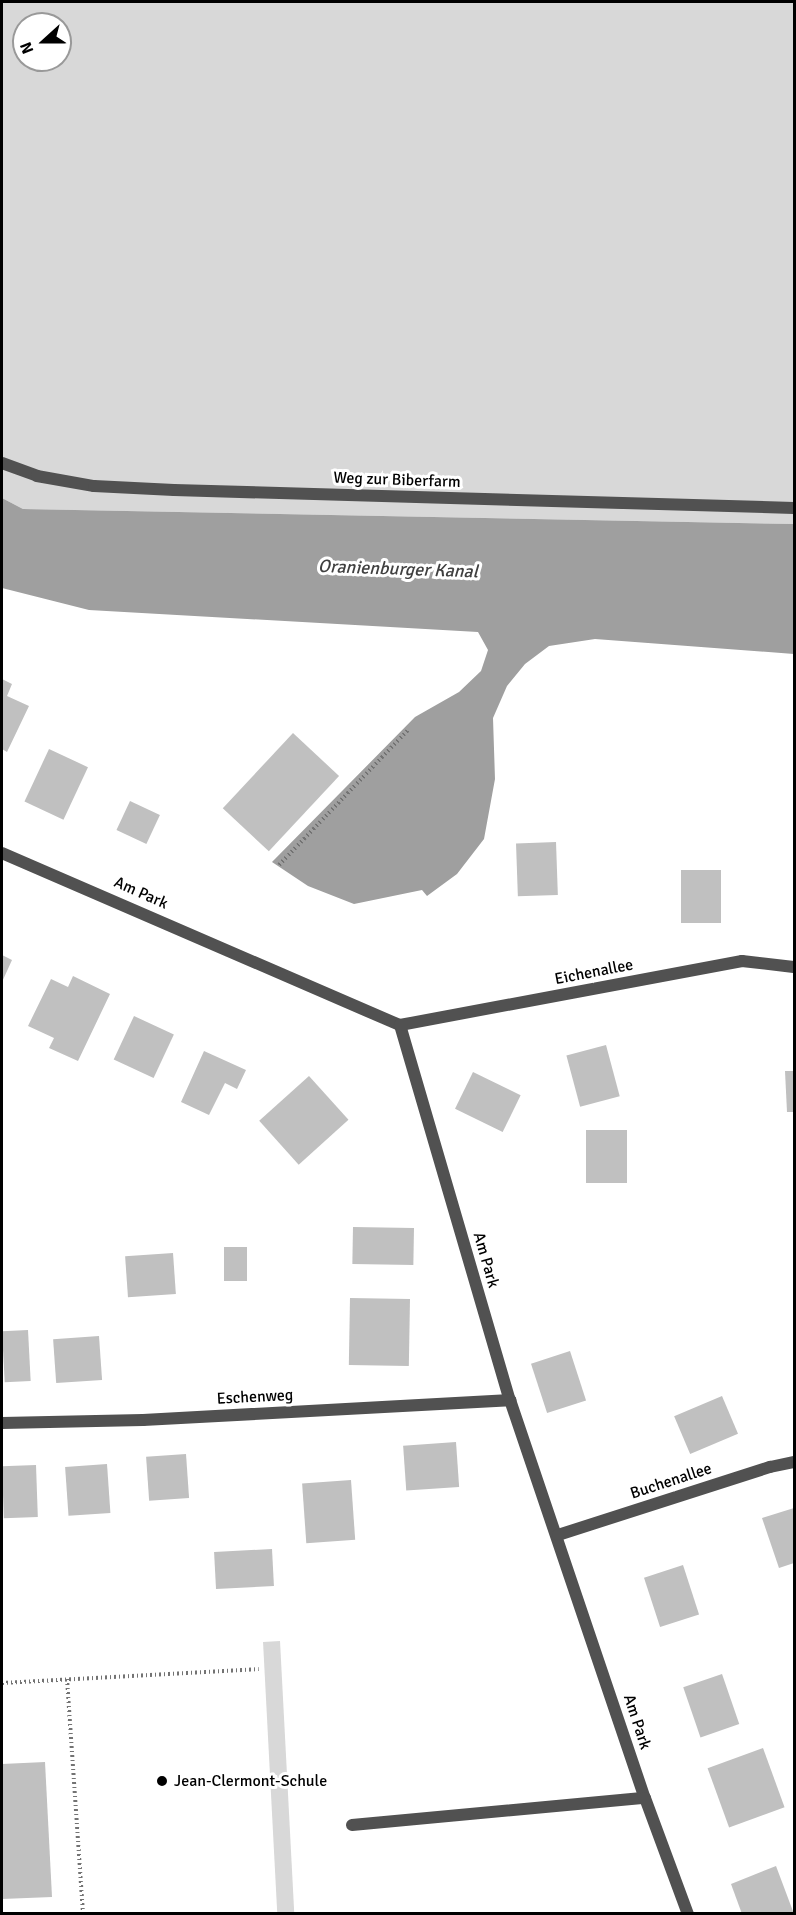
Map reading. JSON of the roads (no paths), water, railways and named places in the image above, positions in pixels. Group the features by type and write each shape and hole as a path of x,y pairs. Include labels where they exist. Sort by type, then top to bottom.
{"street":[{"name":"Weg zur Biberfarm","path":"2,463 37,476 94,486 795,508"},
{"name":"Am Park","path":"2,853 400,1025 510,1400 558,1535 645,1798 688,1914"},
{"name":"Eichenallee","path":"400,1025 742,961 795,967"},
{"name":"Eschenweg","path":"2,1423 143,1420 510,1400"},
{"name":"Buchenallee","path":"558,1535 770,1467 795,1462"},
{"path":"352,1824 645,1798"}],"water":[{"name":"Oranienburger Kanal","path":"2,498 23,509 794,524 794,654 595,639 549,646 525,664 507,686 493,718 495,779 484,839 457,874 427,896 422,890 354,904 308,886 272,862 415,717 459,692 481,671 488,650 478,632 89,610 2,588"}],"place":[{"name":"Jean-Clermont-Schule","path":"162,1781"}]}
